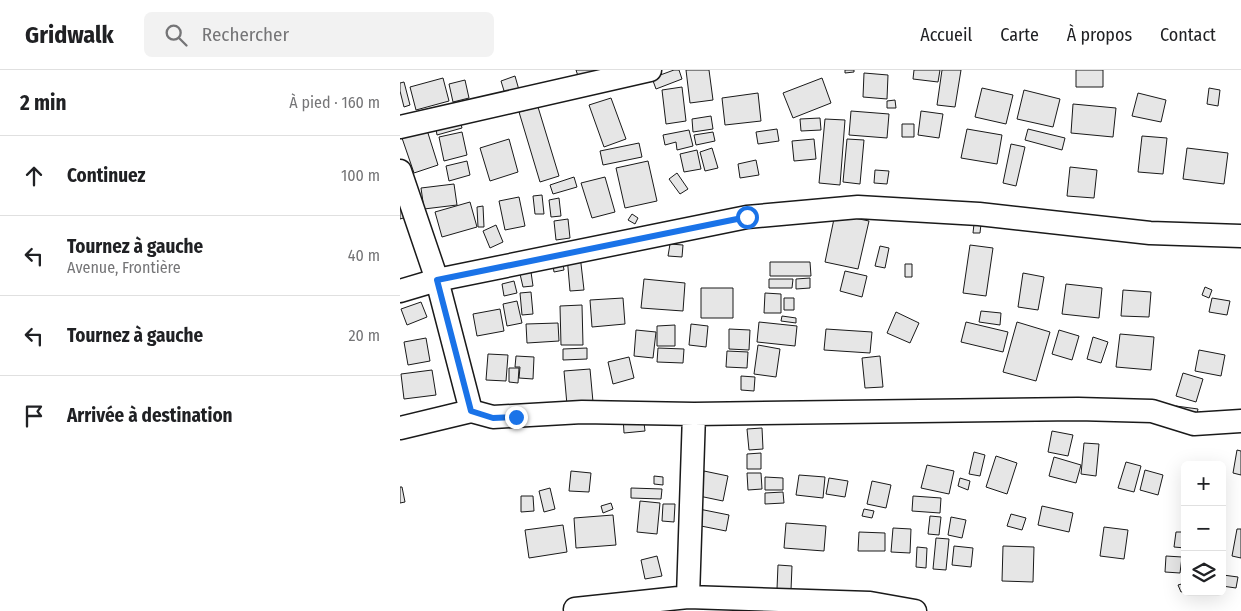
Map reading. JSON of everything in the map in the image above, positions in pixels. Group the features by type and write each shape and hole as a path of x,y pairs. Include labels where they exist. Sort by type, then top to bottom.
{"street":[{"path":"400,127 650,70"},
{"path":"400,171 437,280 471,411"},
{"path":"400,291 437,280 747,217 858,207 979,214 1150,234 1241,236"},
{"path":"400,428 471,411 493,418 582,412 694,414 1078,409 1152,411 1194,424 1241,422"},
{"path":"688,597 694,414"},
{"path":"575,609 688,597 870,603 915,611"}],"building":[{"path":"576,70 603,70 579,79"},
{"path":"679,70 682,79 656,89 652,78"},
{"path":"686,70 709,70 713,100 690,103"},
{"path":"845,70 854,70 854,72 845,73"},
{"path":"914,70 940,70 938,82 913,79"},
{"path":"942,70 961,70 955,107 937,105"},
{"path":"1076,70 1103,70 1103,87 1076,87"},
{"path":"864,73 888,75 887,99 863,97"},
{"path":"515,76 519,90 505,94 501,81"},
{"path":"443,78 449,101 416,110 410,87"},
{"path":"822,78 831,103 793,118 783,93"},
{"path":"465,80 469,98 453,102 449,84"},
{"path":"404,82 410,105 404,107 400,83"},
{"path":"682,87 686,121 666,124 662,90"},
{"path":"982,88 1013,95 1006,124 975,117"},
{"path":"1209,88 1220,90 1218,106 1207,104"},
{"path":"1024,90 1060,99 1053,127 1017,119"},
{"path":"758,93 761,121 725,125 722,98"},
{"path":"1138,93 1166,100 1161,122 1132,116"},
{"path":"611,98 626,139 604,147 589,105"},
{"path":"895,100 896,108 887,108 887,101"},
{"path":"1073,104 1116,108 1113,137 1071,133"},
{"path":"538,107 559,176 540,182 519,112"},
{"path":"851,111 889,114 887,138 849,135"},
{"path":"921,111 943,114 939,138 918,135"},
{"path":"711,116 713,129 693,132 692,119"},
{"path":"459,117 462,128 437,135 435,123"},
{"path":"820,118 821,130 801,131 800,119"},
{"path":"825,119 845,120 840,185 819,183"},
{"path":"902,124 914,124 914,137 902,137"},
{"path":"777,129 779,141 758,144 756,132"},
{"path":"967,129 1002,135 997,164 961,158"},
{"path":"1028,129 1065,138 1062,150 1025,140"},
{"path":"427,130 438,165 414,173 402,138"},
{"path":"689,130 693,146 677,150 676,142 665,145 663,135"},
{"path":"462,132 467,155 444,161 439,137"},
{"path":"713,132 715,141 696,145 694,135"},
{"path":"1142,136 1167,138 1163,174 1138,172"},
{"path":"509,139 518,172 490,181 480,148"},
{"path":"814,139 816,159 794,161 792,141"},
{"path":"847,139 864,140 860,184 843,182"},
{"path":"639,143 642,157 603,165 600,151"},
{"path":"1011,144 1025,147 1016,186 1003,183"},
{"path":"712,148 718,168 705,171 700,152"},
{"path":"1187,148 1228,153 1224,184 1183,179"},
{"path":"697,150 701,169 684,172 680,154"},
{"path":"756,160 759,175 740,178 738,164"},
{"path":"467,161 470,175 449,181 446,166"},
{"path":"648,161 657,201 625,208 616,168"},
{"path":"1070,167 1097,170 1094,198 1067,196"},
{"path":"875,170 889,171 887,184 874,183"},
{"path":"677,173 688,189 680,194 669,179"},
{"path":"574,177 577,187 553,194 550,185"},
{"path":"605,177 615,212 592,218 581,183"},
{"path":"454,184 457,205 424,209 421,188"},
{"path":"542,195 544,214 535,214 533,196"},
{"path":"519,197 525,226 505,230 499,201"},
{"path":"559,198 561,216 551,217 549,200"},
{"path":"400,202 407,217 400,219"},
{"path":"470,202 477,227 442,237 435,212"},
{"path":"483,206 484,227 478,227 477,207"},
{"path":"632,214 638,218 635,224 628,220"},
{"path":"835,214 869,221 858,269 825,262"},
{"path":"568,219 570,238 556,240 554,221"},
{"path":"974,224 981,224 980,233 973,233"},
{"path":"496,225 503,242 490,248 483,231"},
{"path":"670,244 683,245 682,257 668,256"},
{"path":"970,245 993,248 986,296 963,293"},
{"path":"880,246 889,248 885,268 875,266"},
{"path":"580,255 584,290 570,291 567,256"},
{"path":"562,258 564,270 554,272 552,259"},
{"path":"770,262 810,262 811,276 770,276"},
{"path":"905,264 912,264 912,277 905,277"},
{"path":"845,271 867,276 862,297 840,291"},
{"path":"531,272 533,286 523,287 520,274"},
{"path":"1023,273 1044,277 1038,310 1018,307"},
{"path":"810,278 810,288 796,289 796,279"},
{"path":"644,279 685,283 683,311 641,308"},
{"path":"769,279 793,279 792,288 769,288"},
{"path":"514,281 517,293 504,296 502,284"},
{"path":"1066,284 1102,288 1099,318 1062,314"},
{"path":"1205,287 1212,290 1209,298 1202,295"},
{"path":"701,288 733,288 733,318 701,318"},
{"path":"1123,290 1151,292 1149,317 1121,316"},
{"path":"531,292 533,314 522,315 520,293"},
{"path":"765,293 781,294 781,313 764,313"},
{"path":"623,298 625,324 592,327 590,300"},
{"path":"784,298 794,298 794,310 784,310"},
{"path":"1212,298 1230,301 1227,315 1209,312"},
{"path":"517,301 522,323 507,326 503,304"},
{"path":"421,302 427,317 407,325 401,309"},
{"path":"582,305 583,345 561,345 560,306"},
{"path":"500,309 504,331 477,336 473,314"},
{"path":"981,311 1001,313 1000,325 979,322"},
{"path":"896,312 919,323 910,343 887,333"},
{"path":"782,316 796,318 796,323 781,321"},
{"path":"759,322 797,326 795,346 757,342"},
{"path":"966,322 1008,332 1003,352 961,342"},
{"path":"1017,322 1050,332 1036,381 1003,372"},
{"path":"558,323 559,341 527,343 526,324"},
{"path":"691,324 708,326 706,347 689,345"},
{"path":"675,325 675,346 657,346 657,326"},
{"path":"729,329 750,330 749,350 729,349"},
{"path":"826,329 872,332 870,353 824,350"},
{"path":"636,330 656,332 653,358 634,356"},
{"path":"1059,330 1079,336 1072,360 1052,354"},
{"path":"1120,334 1154,337 1151,370 1116,367"},
{"path":"1093,337 1108,342 1101,363 1087,359"},
{"path":"426,338 430,361 408,365 404,342"},
{"path":"758,345 780,349 776,377 754,374"},
{"path":"587,348 587,359 563,360 563,349"},
{"path":"658,348 684,349 683,363 657,362"},
{"path":"1199,350 1225,355 1221,376 1195,371"},
{"path":"727,351 748,352 747,368 726,367"},
{"path":"488,354 508,355 506,381 486,380"},
{"path":"516,356 534,357 533,379 519,378 520,367 515,367"},
{"path":"880,356 883,387 865,388 862,358"},
{"path":"629,357 634,378 613,384 608,362"},
{"path":"509,368 519,368 518,383 509,382"},
{"path":"590,369 593,402 567,405 564,371"},
{"path":"432,370 436,395 404,399 401,374"},
{"path":"1183,373 1203,379 1196,402 1176,396"},
{"path":"741,376 755,377 754,391 741,390"},
{"path":"1176,406 1198,409 1196,418 1175,415"},
{"path":"643,414 645,431 624,433 623,416"},
{"path":"762,428 763,449 749,450 747,429"},
{"path":"1052,431 1073,435 1068,456 1048,452"},
{"path":"1084,443 1099,444 1096,476 1081,474"},
{"path":"1237,450 1241,451 1241,475 1233,473"},
{"path":"974,452 985,455 980,476 969,474"},
{"path":"761,453 761,469 747,469 747,454"},
{"path":"996,456 1017,463 1007,494 986,487"},
{"path":"1054,457 1081,465 1076,483 1049,476"},
{"path":"1126,462 1141,466 1134,492 1118,488"},
{"path":"927,465 954,471 949,494 921,488"},
{"path":"1145,470 1163,475 1158,495 1140,490"},
{"path":"571,471 591,473 589,492 569,491"},
{"path":"704,471 728,476 723,501 699,496"},
{"path":"747,473 761,473 762,489 748,490"},
{"path":"799,475 825,477 823,498 796,495"},
{"path":"654,476 663,477 663,485 654,484"},
{"path":"765,477 783,478 783,490 765,490"},
{"path":"829,478 848,481 845,497 826,494"},
{"path":"960,478 970,481 968,490 958,486"},
{"path":"872,481 891,485 886,508 867,504"},
{"path":"400,487 402,487 405,502 400,503"},
{"path":"550,488 555,509 544,512 539,491"},
{"path":"631,488 662,489 661,499 631,498"},
{"path":"783,492 784,503 765,504 765,493"},
{"path":"521,496 533,496 534,511 521,512"},
{"path":"913,496 941,498 940,513 912,511"},
{"path":"640,501 660,503 657,534 637,532"},
{"path":"611,503 613,509 603,513 601,506"},
{"path":"663,504 675,504 674,522 662,521"},
{"path":"1042,506 1073,513 1069,532 1038,525"},
{"path":"699,509 729,515 726,531 696,525"},
{"path":"864,509 874,511 872,518 862,516"},
{"path":"1011,514 1026,518 1022,530 1007,526"},
{"path":"613,515 616,545 576,548 574,518"},
{"path":"930,516 941,517 939,535 928,534"},
{"path":"951,517 966,520 962,538 948,535"},
{"path":"786,523 826,526 824,551 784,548"},
{"path":"563,525 567,552 529,558 525,530"},
{"path":"1104,527 1128,530 1124,559 1100,556"},
{"path":"893,528 911,529 910,553 891,552"},
{"path":"1237,529 1241,529 1241,558 1232,556"},
{"path":"859,532 885,533 885,551 858,551"},
{"path":"1176,532 1181,532 1181,548 1174,547"},
{"path":"936,538 949,539 946,570 933,569"},
{"path":"954,546 973,548 971,567 952,565"},
{"path":"1003,546 1034,547 1033,582 1002,581"},
{"path":"917,547 927,548 926,568 916,567"},
{"path":"657,556 662,576 645,579 641,560"},
{"path":"1166,556 1181,557 1180,573 1165,572"},
{"path":"778,565 792,566 791,590 777,589"},
{"path":"1226,575 1238,577 1236,588 1226,587"}],"route":[{"path":"516,417 493,418 471,411 437,280 747,217"}]}
